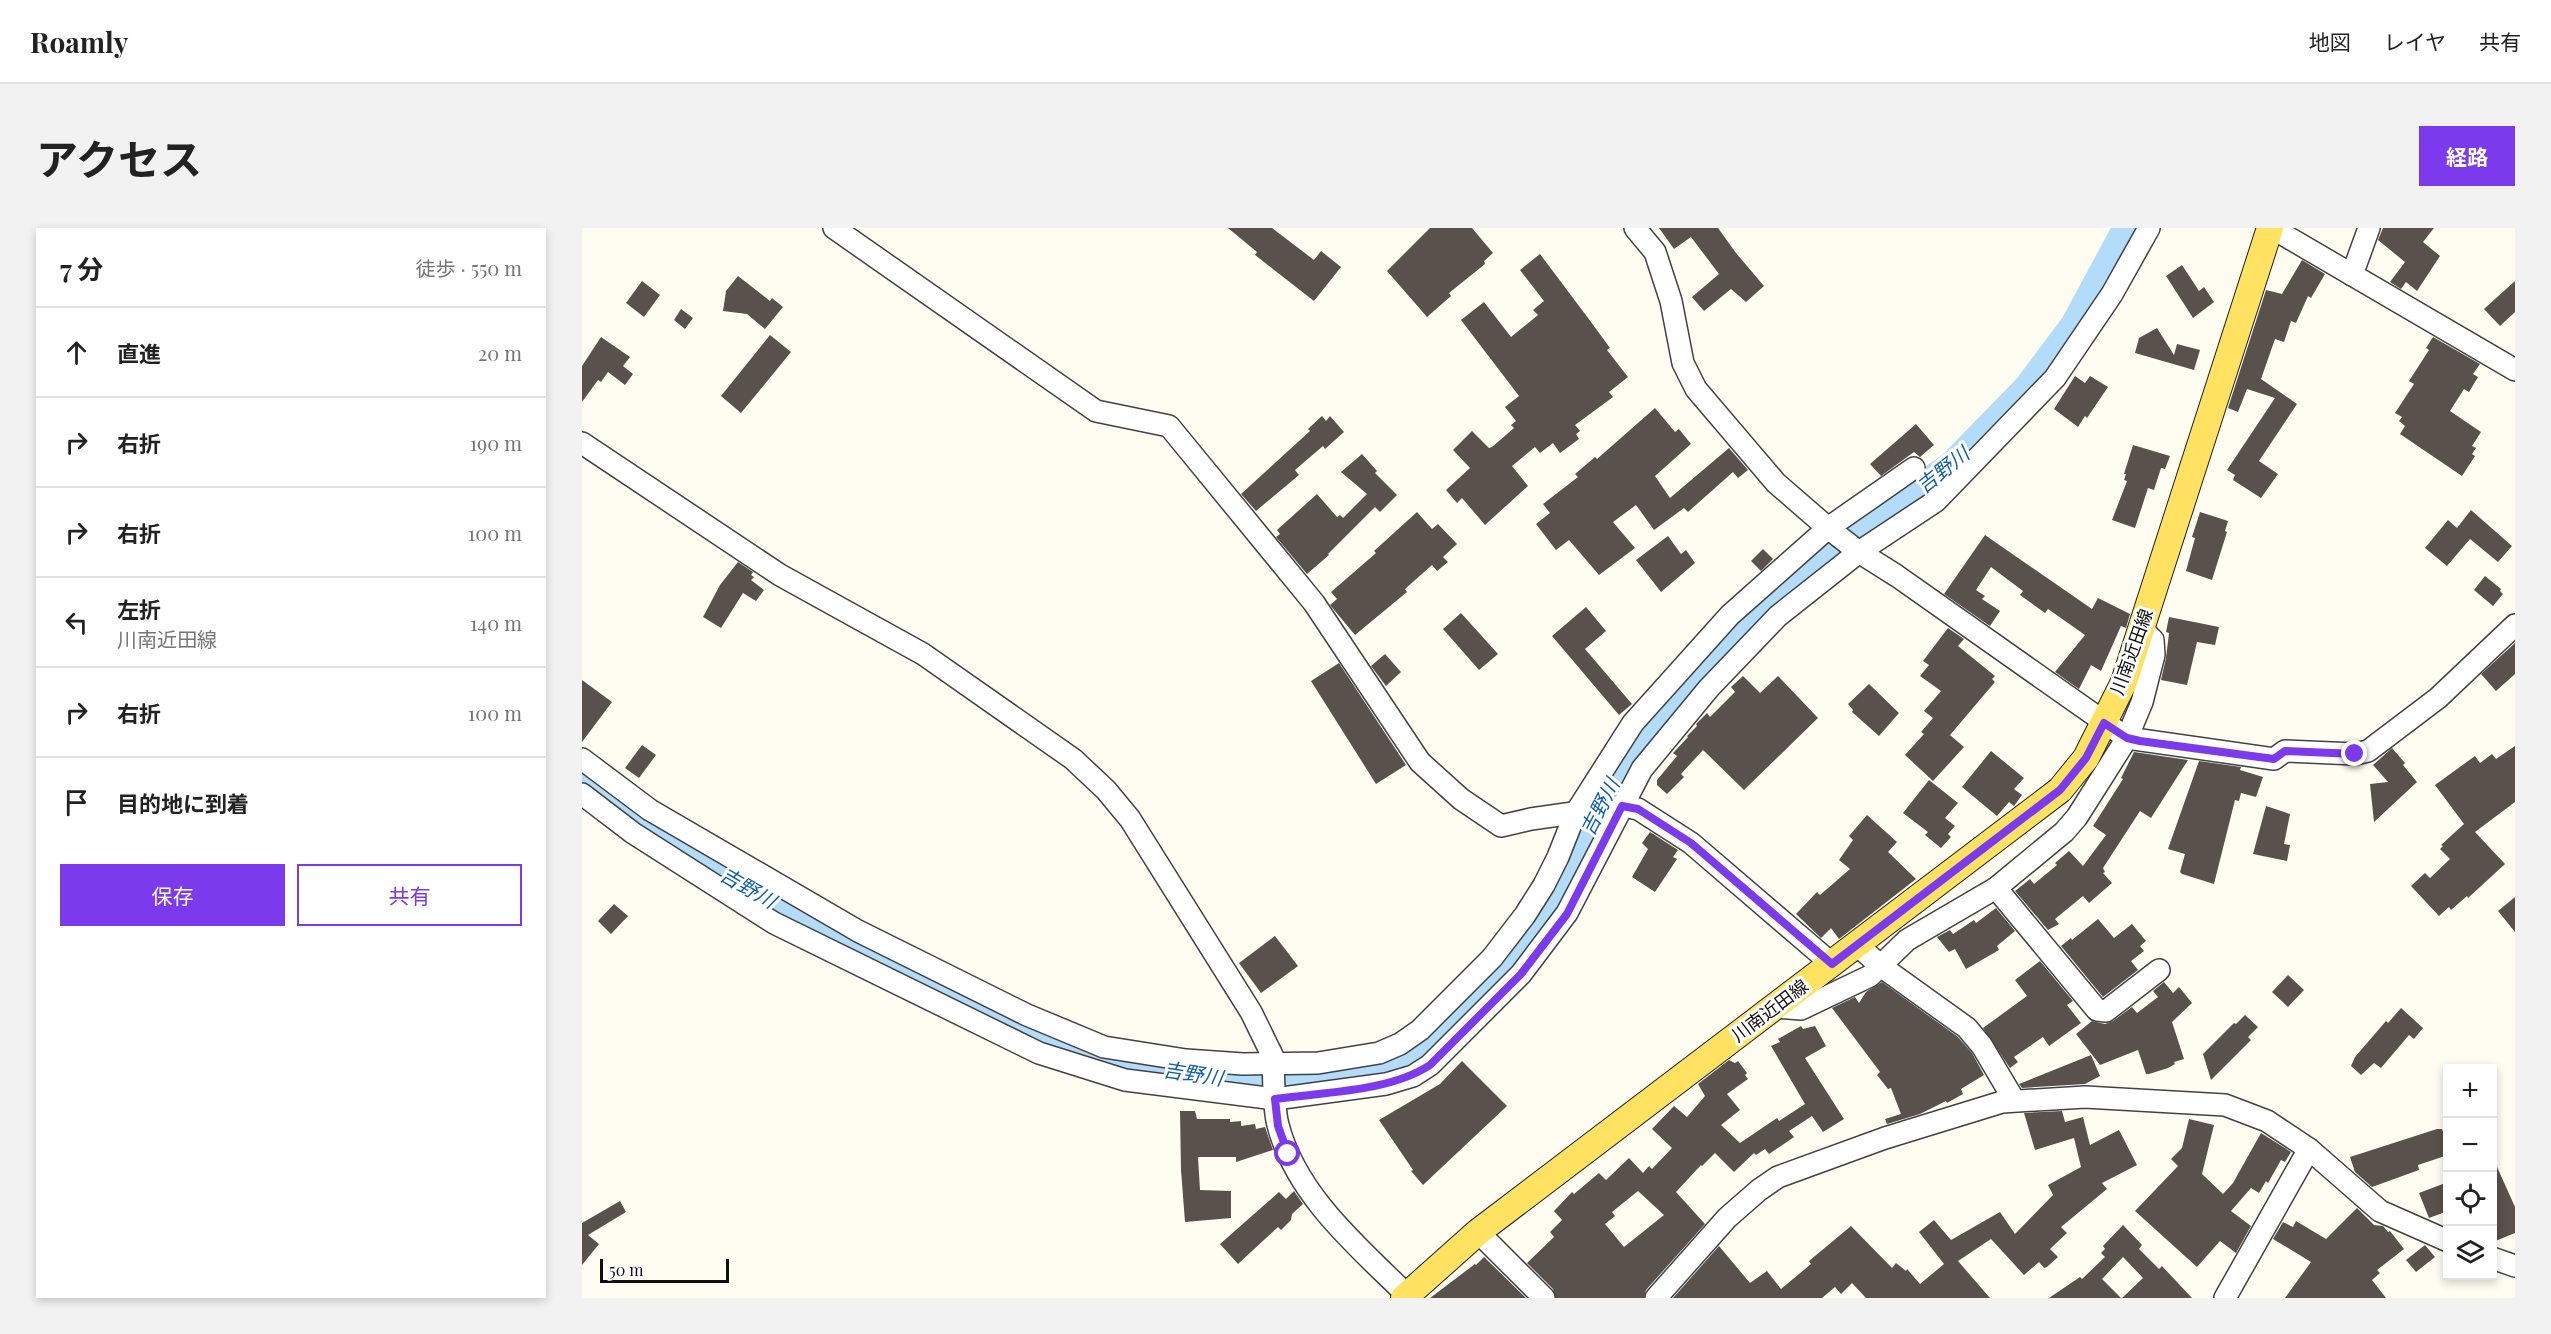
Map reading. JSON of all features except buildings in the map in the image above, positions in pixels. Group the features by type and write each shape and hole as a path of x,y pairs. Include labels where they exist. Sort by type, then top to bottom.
{"main road":[{"name":"川南近田線","path":"1406,1296 1478,1232 2060,790 2086,758 2124,681 2271,228"}],"street":[{"path":"834,228 1096,411 1169,426 1314,603 1420,762 1461,799 1502,826 1531,819 1617,807 1638,809 1691,843 1832,964"},
{"path":"1635,228 1655,252 1671,301 1683,363 1696,389 1776,483 1859,552 2127,738 2274,759 2285,751 2355,754 2368,751 2438,698 2515,625"},
{"path":"582,794 633,833 774,923 1039,1053 1125,1080 1276,1096 1386,1084 1413,1076 1430,1065 1521,974 1567,914 1617,807 1642,769 1709,688 1778,616 1859,552 1936,501 2055,378 2112,294 2149,228"},
{"path":"2271,228 2515,370"},
{"path":"2352,274 2369,228"},
{"path":"582,443 780,575 923,654 1073,759 1106,790 1130,819 1251,1012 1271,1049 1278,1126 1285,1145 1306,1185 1348,1237 1406,1296"},
{"path":"582,759 650,810 858,931 1027,1015 1104,1047 1186,1060 1274,1066 1318,1063 1379,1053 1400,1044 1420,1030 1492,958 1525,915 1558,857 1579,813 1633,723 1730,615 1828,528 1914,468"},
{"path":"1776,1007 1801,1009 1870,976 1882,967 1907,940 1996,888 2064,832 2077,817 2127,738 2142,702 2154,655 2153,640 2141,628"},
{"path":"1996,888 2097,1010 2106,1011 2159,970"},
{"path":"1857,945 1882,967 1967,1028 1982,1046 2014,1100"},
{"path":"1656,1298 1727,1218 1778,1177 1886,1138 2014,1100 2066,1100 2085,1097 2225,1105 2267,1120 2309,1149 2380,1212 2443,1239"},
{"path":"2225,1298 2309,1149"},
{"path":"1478,1232 1544,1298"},
{"path":"2497,1259 2515,1266"}],"waterway":[{"name":"吉野川","path":"582,776 643,822 753,893 948,993 1069,1050 1096,1059 1246,1082 1332,1077 1400,1065 1419,1052 1477,994 1532,933 1560,892 1604,794 1626,760 1682,693 1772,597 1826,553 1953,467 2029,389 2076,326 2129,228"}],"route":[{"path":"1288,1154 1278,1126 1275,1099 1386,1084 1413,1076 1430,1065 1521,974 1567,914 1622,806 1638,809 1691,843 1832,964 2060,790 2086,758 2104,723 2127,738 2140,741 2274,759 2285,751 2355,754"}]}
